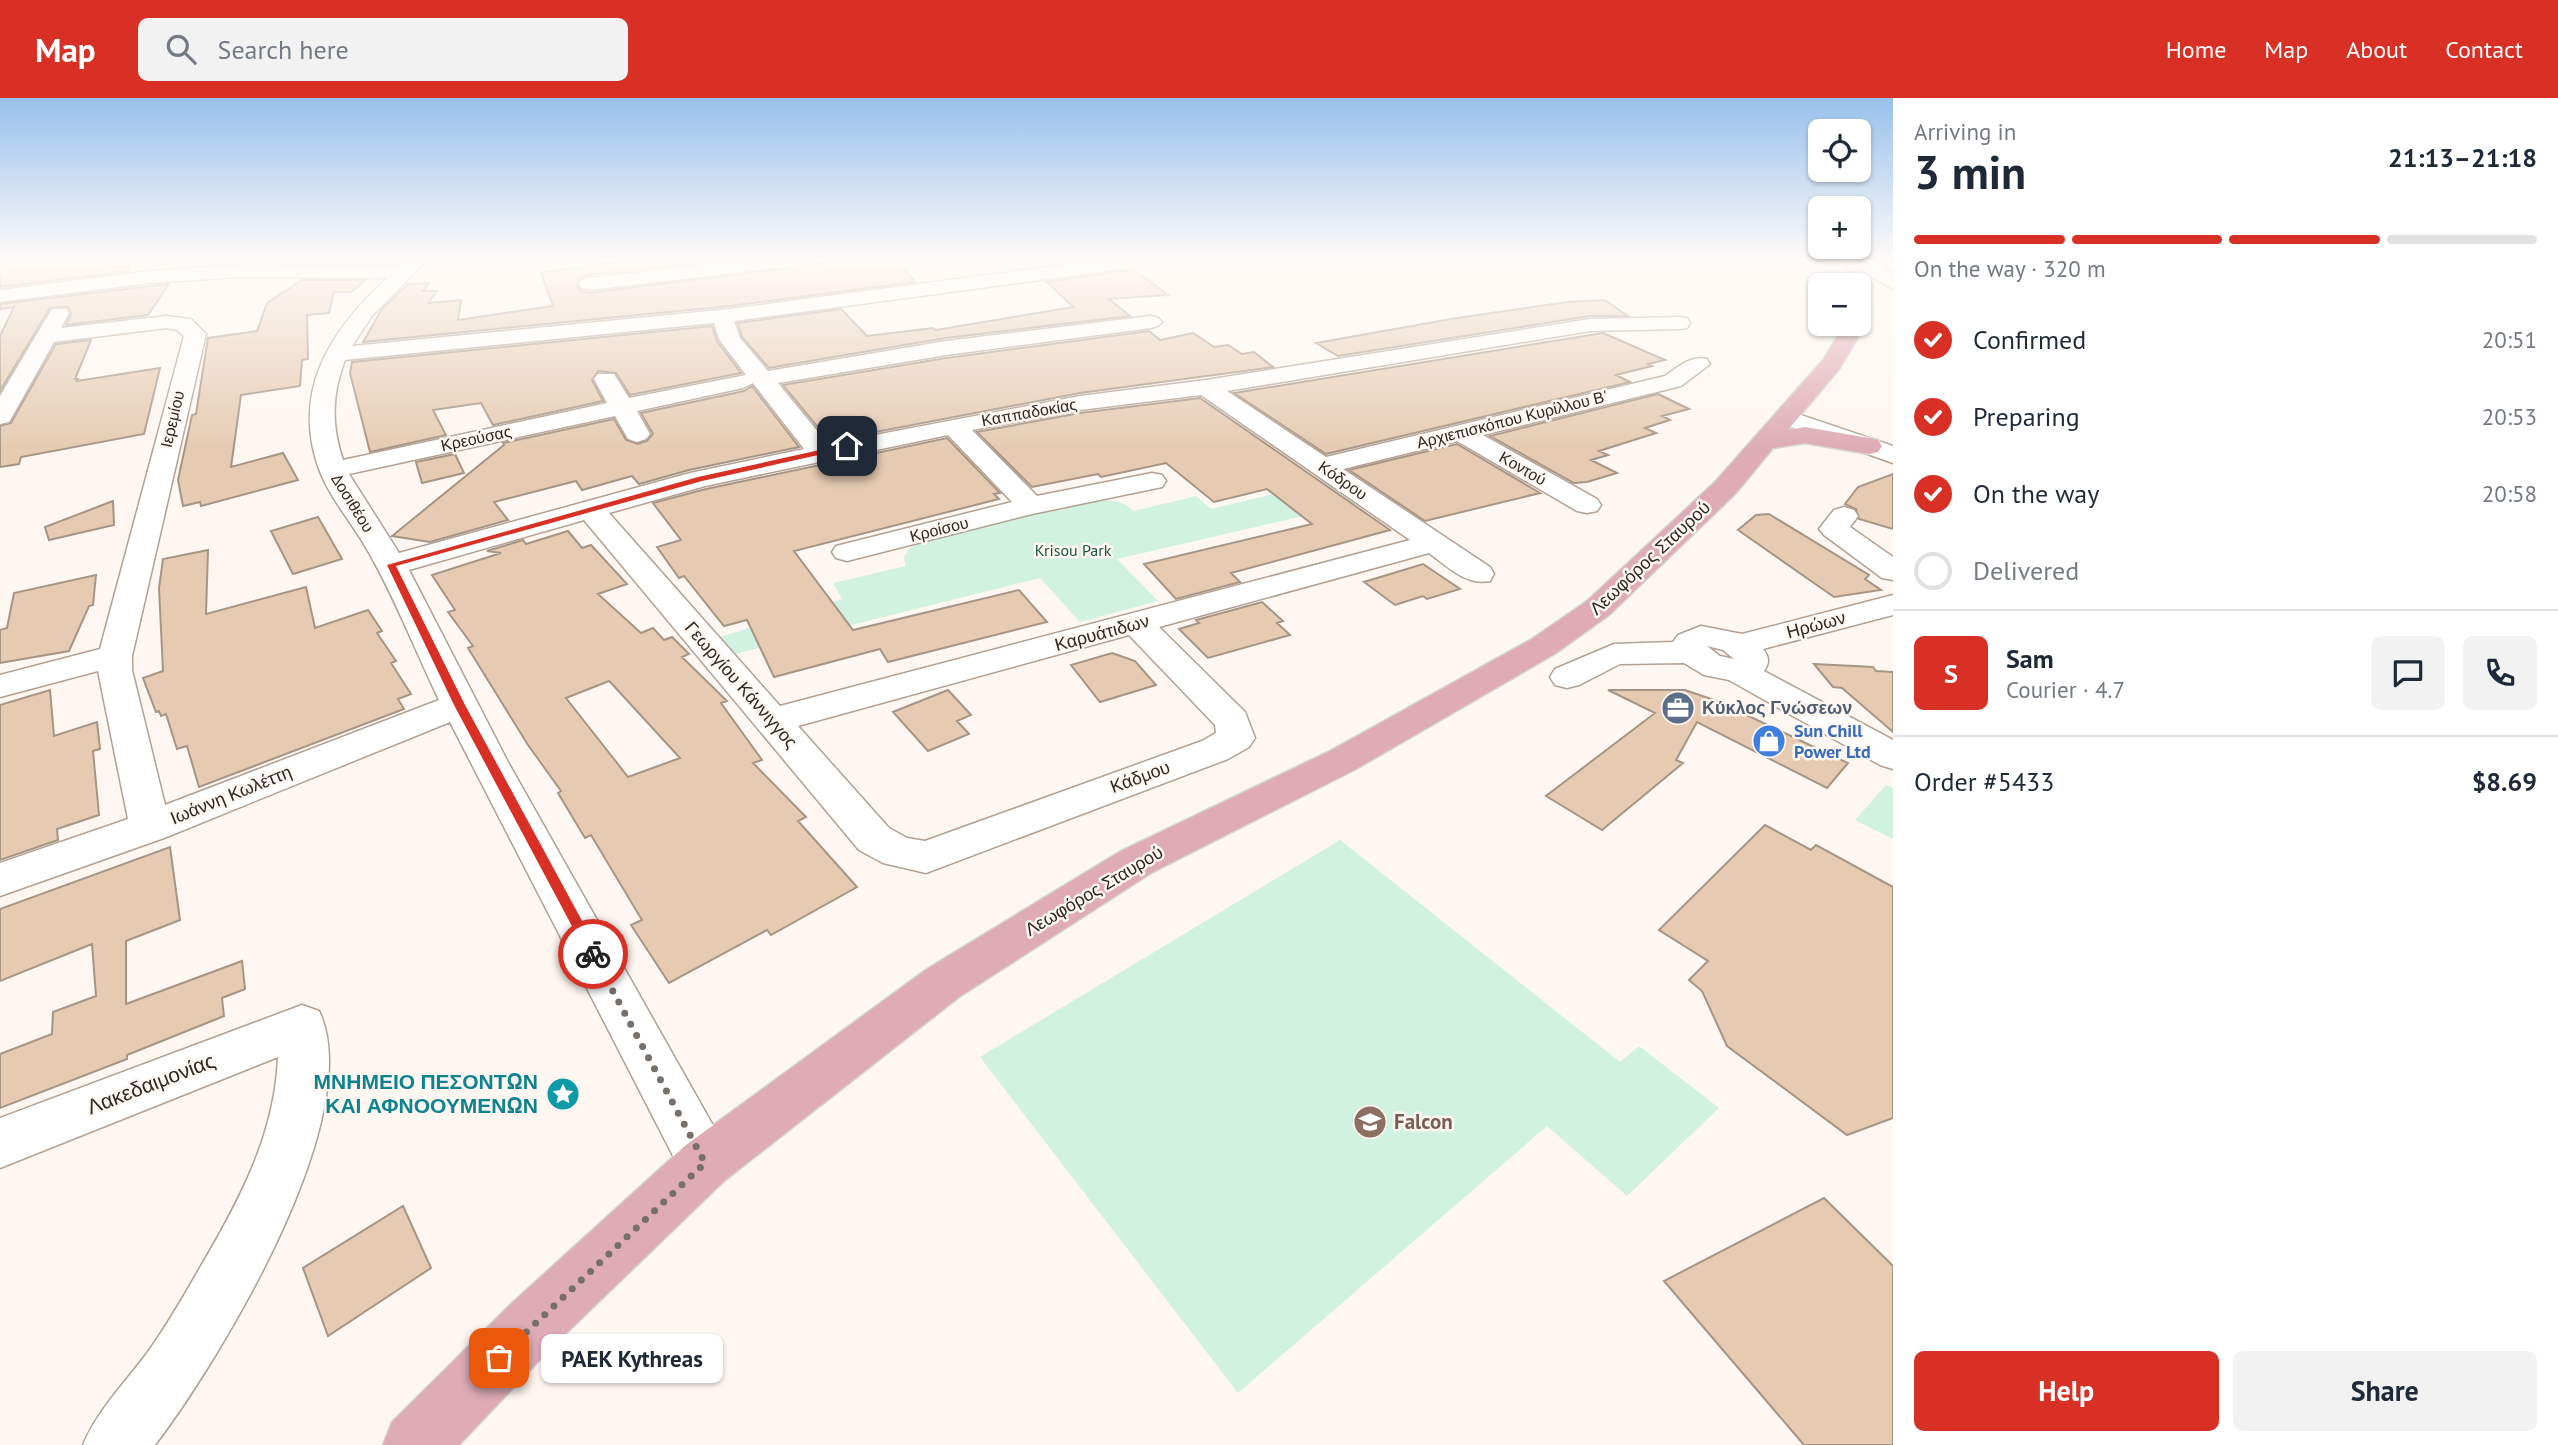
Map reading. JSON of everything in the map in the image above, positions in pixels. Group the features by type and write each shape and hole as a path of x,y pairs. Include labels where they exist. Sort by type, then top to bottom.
{"main road":[{"name":"Λεωφόρος Σταυρού","path":"415,1445 533,1324 705,1163 943,983 1125,869 1343,760 1544,646 1624,586 1725,488 1832,363 1848,336"},
{"path":"1804,397 1812,411 1870,446"},
{"path":"1766,440 1805,435 1870,446"}],"street":[{"path":"0,417 53,324"},
{"name":"Ιερεμίου","path":"46,336 150,324"},
{"name":"Ιερεμίου","path":"150,827 114,670 115,656 181,382 195,334 182,324"},
{"name":"Δοσιθέου","path":"357,324 337,354 326,386 320,420 323,443 332,470 391,565 459,705 705,1163"},
{"path":"597,324 598,329"},
{"path":"337,354 644,324"},
{"path":"725,324 752,380 820,452"},
{"name":"Κρεούσας","path":"332,470 620,406 752,380 946,348 1136,324"},
{"name":"Καππαδοκίας","path":"391,565 700,479 954,426 1080,403 1206,387 1590,325 1641,324"},
{"name":"Αρχιεπισκόπου Κυρίλλου Β'","path":"1322,466 1673,381 1699,364"},
{"path":"606,379 637,434"},
{"name":"Κόδρου","path":"1206,387 1479,574"},
{"path":"1786,417 1870,446"},
{"path":"954,426 1031,506"},
{"name":"Κοντού","path":"1460,432 1587,505"},
{"name":"Κροίσου","path":"847,552 1031,506 1152,481"},
{"name":"Γεωργίου Κάννιγγος","path":"590,509 874,839 898,852"},
{"path":"1844,516 1834,529 1893,571"},
{"name":"Καρυάτιδων","path":"771,721 1432,543"},
{"name":"Ηρώων","path":"1738,658 1893,605"},
{"name":"Κάδμου","path":"898,852 926,857 1215,750 1236,738 1232,721 1137,624"},
{"path":"1567,677 1614,654 1692,652 1690,642 1701,636 1720,638 1738,658 1893,756"},
{"path":"0,686 115,656"},
{"name":"Ιωάννη Κωλέττη","path":"0,880 150,827 459,705"},
{"name":"Λακεδαιμονίας","path":"0,1143 302,1026 304,1053 301,1087 290,1145 259,1222 177,1364 115,1445"}],"green space":[{"name":"Krisou Park","path":"1324,482 1356,504 1117,559 1158,601 1080,622 1040,578 735,654 720,637 842,599 833,583 906,566 904,557 910,548 920,542 1095,500 1121,503 1134,511 1196,496 1211,509"},
{"path":"1886,785 1893,788 1893,839 1855,820"},
{"path":"1340,840 1620,1062 1639,1046 1719,1108 1627,1196 1547,1126 1238,1393 980,1057"}],"building":[{"path":"6,324 40,324 0,391 0,336"},
{"path":"260,324 307,324 308,359 302,360 300,386 241,395 231,467 283,453 298,480 201,506 200,502 183,506 178,480 192,415 196,414 208,338 257,331"},
{"path":"373,324 548,324 363,342"},
{"path":"738,324 855,324 867,336 933,328 936,330 973,324 1064,324 946,338 769,368 742,337"},
{"path":"1424,324 1540,324 1338,356 1316,343"},
{"path":"712,326 717,341 741,373 630,395 616,373 598,371 592,380 603,401 493,425 481,403 433,410 446,435 370,452 350,373 352,362"},
{"path":"1149,331 1160,340 1193,333 1214,347 1228,345 1242,354 1254,352 1273,367 1080,393 829,441 783,385 946,358"},
{"path":"1603,333 1665,360 1616,375 1630,382 1326,454 1234,393"},
{"path":"91,340 75,379 78,379 77,381 160,368 144,434 21,457 19,464 0,467 0,426 11,423 56,344"},
{"path":"752,386 799,447 689,470 639,484 632,476 582,490 576,481 494,502 508,520 430,542 392,536 504,445 503,443 614,419 626,440 638,444 647,441 653,434 641,413 744,391"},
{"path":"1658,394 1689,409 1662,416 1670,420 1645,428 1656,433 1599,451 1608,455 1591,460 1617,473 1587,482 1574,483 1490,436"},
{"path":"1200,398 1390,530 1231,573 1240,582 1176,599 1144,564 1312,524 1267,489 1214,502 1166,463 1101,477 1098,474 1032,487 977,432 1080,413"},
{"path":"947,438 1000,493 994,494 999,499 794,551 853,630 1019,590 1047,622 888,662 880,649 774,677 747,620 724,626 684,576 679,578 657,547 681,540 653,503 706,489"},
{"path":"1457,444 1540,493 1425,521 1349,470"},
{"path":"455,454 464,473 422,483 416,462"},
{"path":"1893,474 1893,529 1859,519 1856,509 1845,504 1858,487"},
{"path":"113,501 114,525 49,540 45,527"},
{"path":"1769,514 1869,575 1865,579 1881,590 1834,597 1738,530 1756,515"},
{"path":"318,517 342,559 293,574 271,531"},
{"path":"568,531 582,548 591,545 627,584 598,594 641,633 653,628 664,640 672,637 689,654 682,657 727,701 721,703 762,760 753,763 806,817 798,821 857,887 771,935 767,930 669,983 631,925 642,920 591,835 585,838 558,793 561,791 528,745 468,648 473,646 448,612 455,610 432,575 501,553 487,551 523,540 526,544","holes":["609,681 680,758 628,777 566,698"]},
{"path":"208,550 206,614 306,587 315,628 368,610 382,631 377,633 396,661 391,663 411,694 398,699 404,709 199,787 187,746 177,749 166,714 161,716 159,711 156,712 143,678 163,671 159,588 163,559"},
{"path":"1423,564 1460,589 1395,605 1364,582"},
{"path":"96,575 93,605 89,606 69,651 0,663 0,630 7,628 14,593"},
{"path":"1262,602 1283,621 1277,623 1290,635 1208,658 1179,629 1199,623 1196,620"},
{"path":"1112,653 1135,661 1156,685 1100,702 1071,665"},
{"path":"1814,664 1873,667 1876,671 1893,672 1893,732 1842,688 1833,687"},
{"path":"50,690 54,736 97,722 100,749 93,751 99,815 57,829 58,840 0,860 0,705"},
{"path":"948,690 971,715 957,721 969,734 928,751 893,712"},
{"path":"1608,690 1685,690 1717,701 1848,763 1827,788 1697,722 1676,760 1683,763 1602,830 1546,796 1655,713"},
{"path":"1765,825 1811,850 1816,845 1893,887 1893,1118 1847,1135 1727,1046 1702,991 1689,980 1708,961 1659,930"},
{"path":"170,847 180,920 126,941 126,1004 242,961 245,989 222,998 224,1016 127,1055 127,1059 0,1108 0,1054 52,1034 53,1012 96,996 92,944 0,981 0,909"},
{"path":"1824,1198 1893,1266 1893,1445 1804,1445 1664,1281"},
{"path":"403,1206 431,1268 328,1336 303,1268"}],"way so far":[{"path":"499,1358 705,1163 593,954"}],"place":[{"name":"Κύκλος Γνώσεων","path":"1678,708"},
{"name":"Sun Chill Power Ltd","path":"1769,741"},
{"name":"ΜΝΗΜΕΙΟ ΠΕΣΟΝΤΩΝ ΚΑΙ ΑΦΝΟΟΥΜΕΝΩΝ","path":"563,1094"},
{"name":"Falcon","path":"1370,1122"},
{"name":"PAEK Kythreas","path":"499,1358"}],"route":[{"path":"593,954 459,705 391,565 700,479 847,446"}]}
